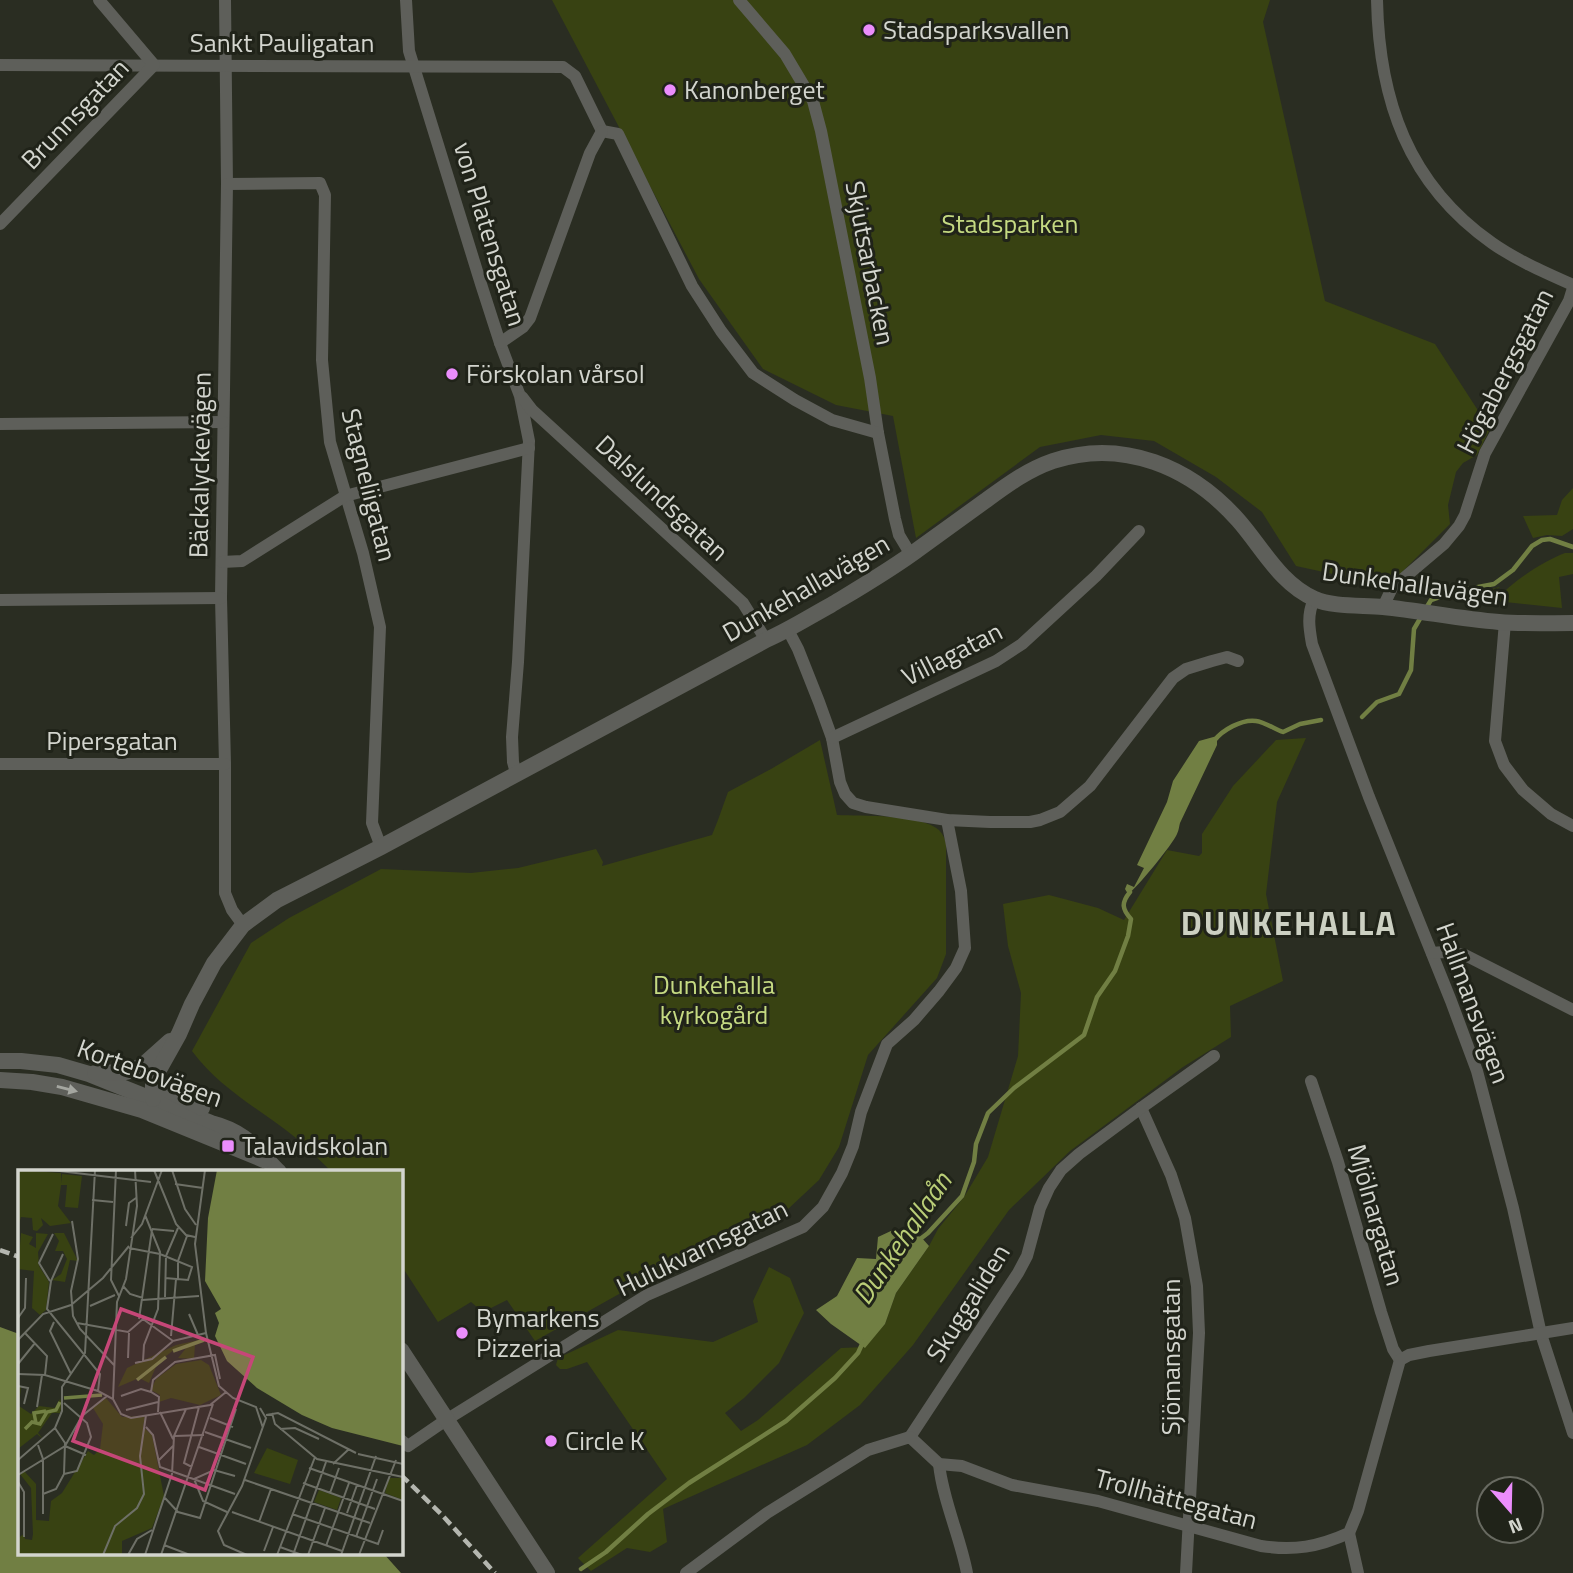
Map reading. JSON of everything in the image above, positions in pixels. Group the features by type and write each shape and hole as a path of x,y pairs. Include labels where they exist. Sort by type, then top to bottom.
{"street":[{"path":"99,0 154,65"},
{"name":"Bäckalyckevägen","path":"225,0 227,184 220,598 225,764 225,893 232,910 243,925"},
{"name":"von Platensgatan","path":"406,0 409,51 500,343 520,396 529,448 512,737 516,774"},
{"name":"Skjutsarbacken","path":"739,0 785,54 813,101 870,378 895,519 911,555"},
{"path":"1377,0 1385,80 1397,122 1410,152 1428,182 1468,226 1494,245 1573,287"},
{"name":"Sankt Pauligatan","path":"0,65 563,67 575,76 602,131"},
{"name":"Brunnsgatan","path":"0,224 154,65"},
{"path":"500,343 523,327 530,318 590,153 602,131 618,134 692,286 753,373 832,420 878,433"},
{"name":"Stagneliigatan","path":"227,184 320,183 325,195 322,360 330,442 363,553 380,627 372,823 381,847"},
{"name":"Högabergsgatan","path":"1383,607 1392,588 1444,544 1459,526 1485,453 1569,301 1573,287"},
{"name":"Dalslundsgatan","path":"520,396 743,603 766,640"},
{"path":"0,425 223,422"},
{"path":"222,562 242,561 345,496 529,448"},
{"name":"Dunkehallavägen","path":"152,1098 153,1083 215,961 243,925 277,900 788,630 911,555 1022,474 1053,461 1084,453 1112,454 1147,459 1175,470 1209,492 1238,520 1275,567 1295,587 1323,602 1505,622 1573,623"},
{"name":"Villagatan","path":"832,738 996,661 1022,644 1096,576 1139,531"},
{"path":"0,600 220,598"},
{"name":"Hallmansvägen","path":"1314,599 1308,618 1312,644 1476,1071 1515,1217 1541,1334 1573,1433"},
{"path":"1505,622 1495,741 1504,765 1523,790 1551,814 1573,826"},
{"path":"788,630 832,738 840,782 845,794 853,803 866,807 947,820 1030,822 1060,811 1090,786 1173,678 1186,669 1227,657 1238,661"},
{"name":"Pipersgatan","path":"0,764 225,764"},
{"name":"Hulukvarnsgatan","path":"402,1441 408,1446 647,1296 803,1227 823,1207 853,1146 861,1111 887,1044 914,1020 939,991 956,968 965,948 961,891 947,820"},
{"path":"1432,953 1465,956 1573,1010"},
{"path":"89,1073 126,1072 142,1066 179,1034"},
{"name":"Skuggaliden","path":"910,1437 1018,1273 1027,1256 1040,1208 1061,1170 1214,1056"},
{"name":"Kortebovägen","path":"0,1061 58,1065 89,1073 128,1091 229,1128 250,1141 274,1167"},
{"name":"Kortebovägen","path":"0,1080 152,1098 274,1167"},
{"name":"Mjölnargatan","path":"1311,1081 1342,1175 1381,1312 1393,1349 1400,1360"},
{"name":"Sjömansgatan","path":"1141,1108 1171,1175 1185,1218 1197,1286 1199,1332 1186,1573"},
{"path":"1358,1573 1349,1533 1358,1511 1400,1360 1429,1350 1573,1328"},
{"path":"402,1352 547,1573"},
{"path":"686,1573 767,1513 868,1450 910,1437 939,1464 942,1485 967,1573"},
{"name":"Trollhättegatan","path":"939,1464 961,1466 1012,1485 1098,1501 1261,1546 1303,1548 1319,1545 1349,1533"}],"green space":[{"name":"Stadsparken","path":"552,0 1270,0 1263,22 1325,301 1435,344 1490,429 1477,455 1463,463 1456,472 1448,505 1450,524 1388,586 1296,566 1262,512 1216,477 1154,441 1101,435 1040,447 916,538 893,416 836,405 763,369 699,279"},
{"path":"1573,488 1573,529 1562,536 1533,538 1523,516 1557,515 1562,500"},
{"path":"1565,553 1573,553 1573,574 1559,577 1562,608 1496,601 1528,573"},
{"path":"1500,587 1479,599 1456,597"},
{"path":"1306,738 1277,802 1266,894 1283,981 1230,1006 1231,1037 1183,1067 1070,1151 1009,1210 913,1345 860,1405 807,1445 663,1509 667,1542 650,1552 627,1548 591,1571 578,1558 667,1479 587,1362 560,1369 556,1365 558,1358 618,1330 713,1342 758,1322 753,1301 769,1267 790,1278 804,1313 779,1363 725,1413 741,1431 758,1420 841,1348 865,1347 885,1324 896,1293 938,1229 964,1197 988,1157 1018,1056 1021,993 1008,946 1003,904 1049,895 1098,908 1124,920 1167,850 1199,856 1202,853 1202,834 1233,786 1276,740"},
{"name":"Dunkehalla kyrkogård","path":"820,740 837,815 919,821 939,830 946,844 946,954 937,978 868,1055 839,1147 819,1180 787,1210 628,1289 535,1341 507,1300 483,1312 471,1302 438,1322 402,1267 402,1170 330,1170 296,1138 215,1076 192,1051 251,943 289,918 381,869 471,873 518,868 596,849 603,862 602,866 712,835 728,792"}],"water":[{"path":"1217,736 1217,745 1180,823 1178,833 1162,856 1128,894 1125,889 1127,884 1134,887 1144,868 1137,865 1167,802 1173,781 1199,741"},
{"path":"893,1230 921,1237 929,1246 896,1293 885,1324 865,1348 816,1310 837,1296 857,1258 876,1259 878,1237"},
{"path":"0,1327 18,1334 18,1556 386,1556 401,1573 0,1573"}],"waterway":[{"name":"Dunkehallaån","path":"1425,610 1431,600 1457,591 1494,584 1513,570 1532,546 1542,540 1550,539 1573,547"},
{"name":"Dunkehallaån","path":"1362,717 1377,702 1399,694 1411,670 1414,629 1421,617"},
{"name":"Dunkehallaån","path":"1214,741 1227,729 1245,722 1259,722 1283,732 1300,724 1321,720"},
{"name":"Dunkehallaån","path":"919,1240 962,1196 974,1162 976,1144 988,1113 1014,1088 1084,1035 1097,997 1115,971 1128,936 1131,919 1124,906 1130,892"},
{"name":"Dunkehallaån","path":"581,1569 606,1552 648,1514 689,1483 786,1421 835,1378 858,1353 863,1342"}],"railway":[{"path":"0,1250 18,1257"},
{"path":"402,1476 495,1573"}],"place":[{"name":"Stadsparksvallen","path":"869,30"},
{"name":"Kanonberget","path":"670,90"},
{"name":"Förskolan vårsol","path":"452,374"},
{"name":"Talavidskolan","path":"228,1146"},
{"name":"Bymarkens Pizzeria","path":"462,1333"},
{"name":"Circle K","path":"551,1441"}],"district":[{"name":"DUNKEHALLA","path":"1289,923"}]}
